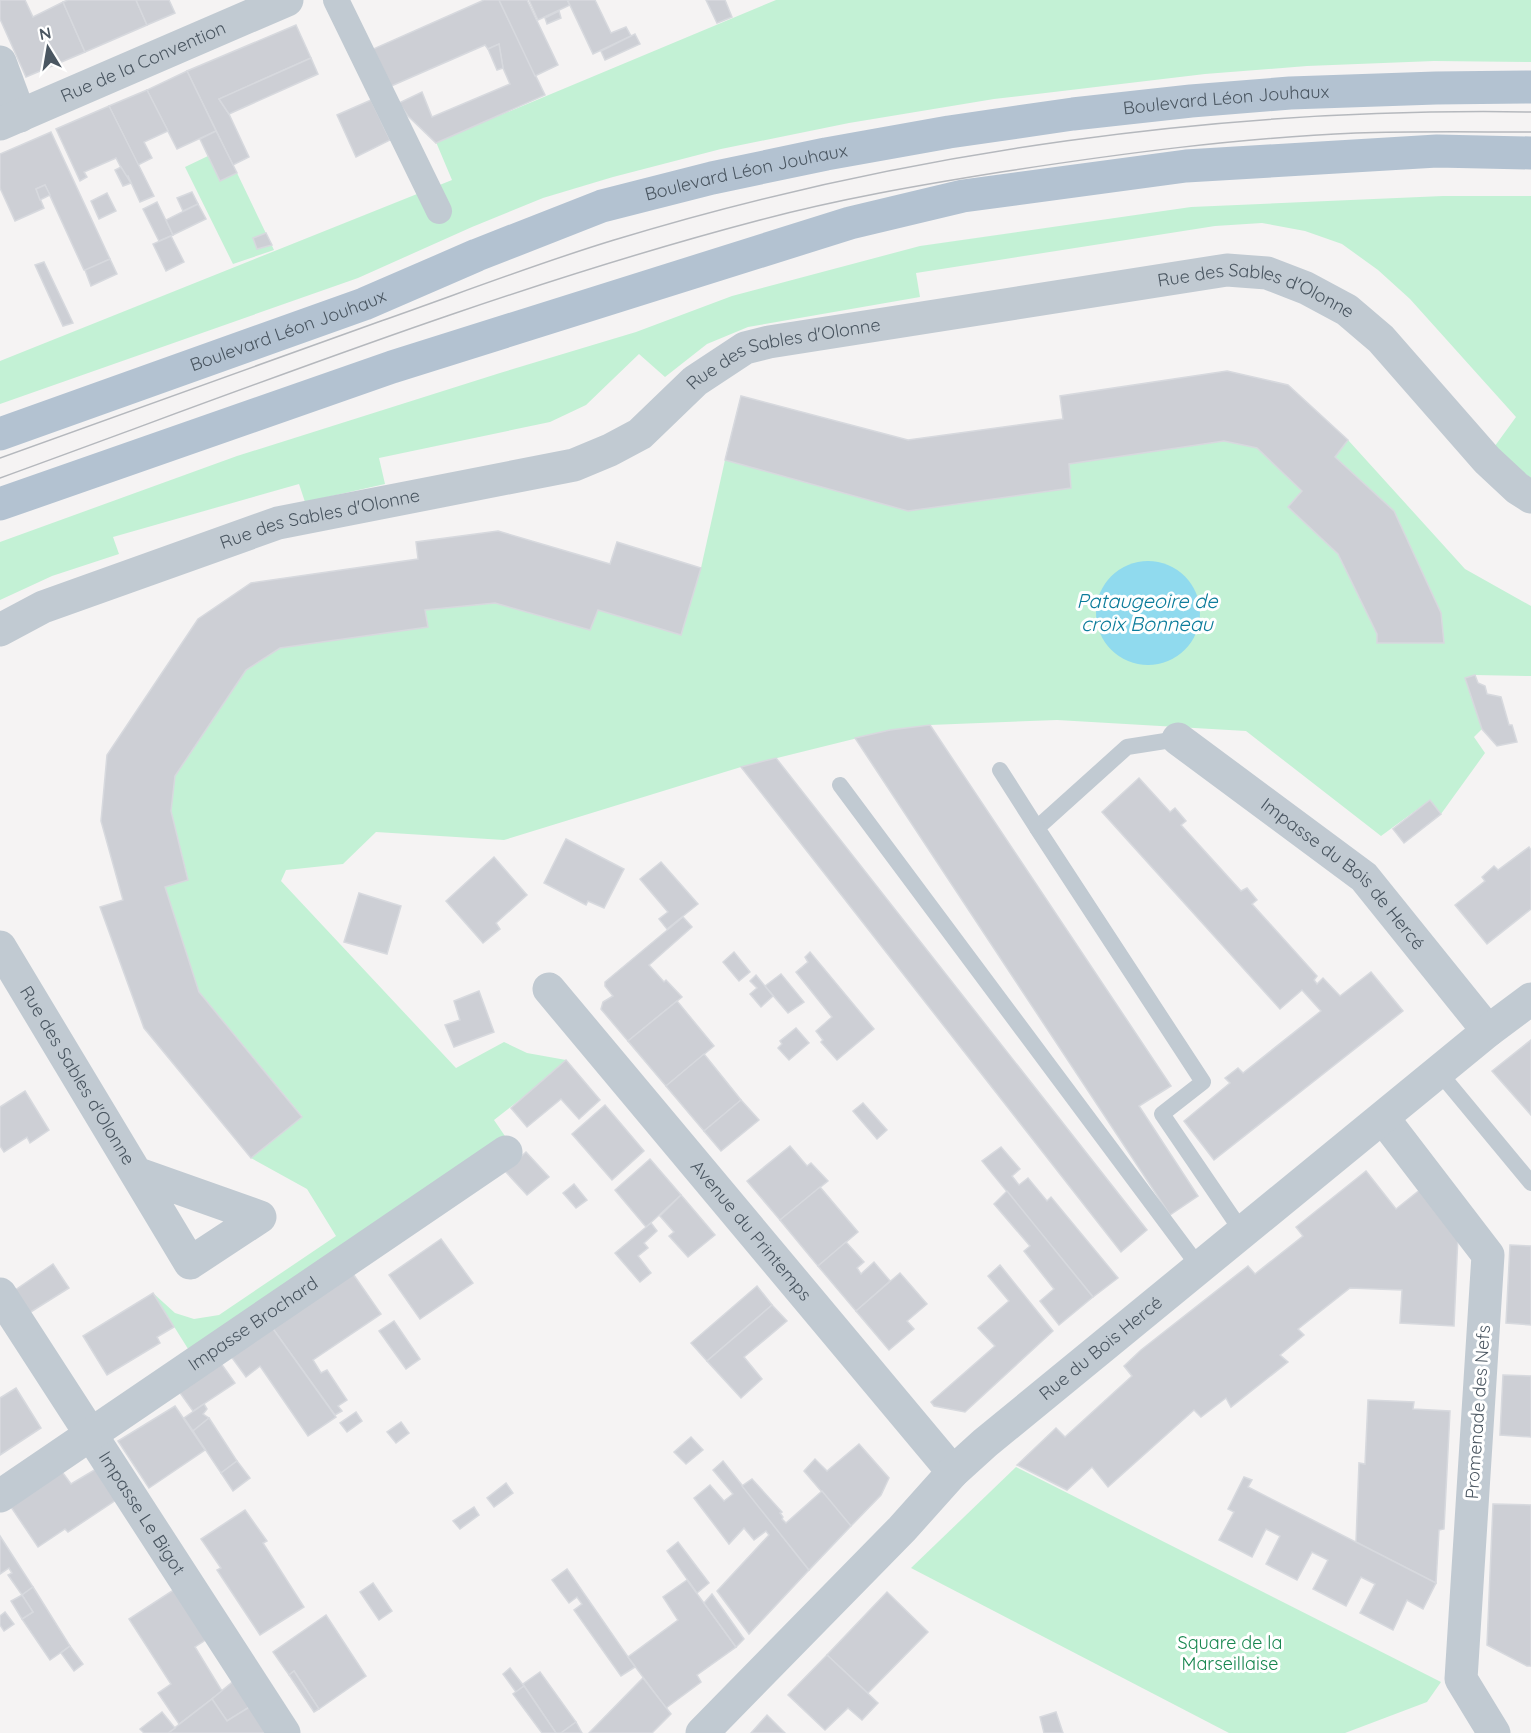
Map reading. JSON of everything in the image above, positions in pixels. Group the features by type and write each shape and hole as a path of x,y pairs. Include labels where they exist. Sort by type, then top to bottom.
{"main road":[{"name":"Boulevard Léon Jouhaux","path":"0,434 364,304 477,255 602,206 712,178 826,154 949,132 1191,100 1290,93 1531,87"},
{"path":"0,504 448,349 850,223 963,196 1186,166 1437,151 1531,153"}],"street":[{"name":"Rue de la Convention","path":"10,120 287,0"},
{"path":"336,0 439,211"},
{"path":"0,62 10,120"},
{"name":"Rue des Sables d'Olonne","path":"0,630 43,607 278,523 574,465 640,434 695,381 745,348 769,342 1227,270 1267,273 1306,288 1347,310 1381,339 1487,460 1517,488 1531,497"},
{"name":"Impasse du Bois de Hercé","path":"1178,738 1364,877 1488,1031"},
{"name":"Rue des Sables d'Olonne","path":"0,946 136,1173"},
{"name":"Avenue du Printemps","path":"549,989 953,1472"},
{"name":"Rue du Bois Hercé","path":"702,1733 903,1529 953,1472 985,1443 1488,1031 1531,999"},
{"name":"Promenade des Nefs","path":"1383,1118 1488,1255 1461,1678 1494,1733"},
{"name":"Impasse Brochard","path":"0,1497 506,1152"},
{"name":"Impasse Le Bigot","path":"0,1294 284,1733"}],"lane":[{"path":"1037,828 1127,747 1178,738"},
{"path":"1000,770 1203,1082 1162,1114 1243,1233"},
{"path":"840,785 1200,1268"},
{"path":"1439,1072 1531,1183"}],"green space":[{"path":"776,0 1531,0 1531,62 1434,61 1307,66 1205,74 994,99 849,123 721,149 543,198 358,278 0,404 0,361 452,180 436,142"},
{"path":"208,156 220,181 237,173 274,250 233,264 185,167"},
{"path":"1443,196 1531,196 1531,478 1492,450 1516,417 1410,299 1378,270 1342,244 1305,231 1262,223 1215,226 916,273 920,297 748,327 707,344 665,377 639,354 586,405 550,422 379,458 385,484 305,502 299,484 113,537 119,554 52,576 0,600 0,542 237,456 636,332 732,296 920,246 1191,207"},
{"path":"1348,440 1465,569 1531,606 1531,676 1475,675 1465,678 1482,729 1474,737 1485,753 1441,814 1430,800 1381,836 1246,731 1057,720 930,725 890,730 741,767 504,840 376,832 343,864 286,870 281,881 456,1068 504,1042 527,1053 566,1060 545,1080 494,1120 507,1139 190,1352 153,1293 175,1313 194,1319 219,1315 336,1236 307,1189 251,1158 302,1116 199,992 165,887 188,879 171,811 175,776 246,670 280,648 427,627 425,610 495,603 590,630 598,610 681,634 701,568 725,460 908,511 1071,488 1069,464 1224,441 1257,448 1302,491 1289,507 1338,554 1377,634 1377,643 1444,643 1441,613 1394,511 1335,457"},
{"name":"Square de la Marseillaise","path":"1016,1467 1441,1682 1427,1702 1345,1733 1229,1733 911,1568"}],"water":[{"name":"Pataugeoire de croix Bonneau","path":"1148,561 1168,565 1185,576 1196,593 1200,613 1196,633 1185,650 1168,661 1148,665 1128,661 1111,650 1100,633 1096,613 1100,593 1111,576 1128,565"}],"building":[{"path":"0,0 25,0 33,17 63,2 85,52 26,77 0,19"},
{"path":"68,0 136,0 147,25 85,52 63,2"},
{"path":"136,0 169,0 175,13 147,25"},
{"path":"484,0 499,0 545,95 436,143 408,116 399,103 422,92 432,117 510,84 503,68 499,44 488,49 485,45 389,87 371,50"},
{"path":"499,0 527,0 558,65 535,76"},
{"path":"529,0 567,0 570,5 538,20"},
{"path":"595,0 611,33 626,27 631,36 593,54 568,1"},
{"path":"706,0 725,0 732,17 717,23"},
{"path":"559,11 561,18 547,24 545,18"},
{"path":"296,25 311,58 219,99 229,114 249,157 233,165 187,71"},
{"path":"635,34 640,44 605,60 601,51"},
{"path":"499,44 503,68 497,70 488,49"},
{"path":"311,58 318,74 229,114 219,99"},
{"path":"187,71 216,131 177,149 147,90"},
{"path":"147,90 168,131 144,142 152,158 138,165 109,106"},
{"path":"371,100 390,140 356,157 337,115"},
{"path":"109,106 154,196 140,202 128,176 126,177 116,158 84,172 87,177 80,181 56,129"},
{"path":"216,131 237,173 220,181 200,139"},
{"path":"51,132 110,259 87,270 84,270 45,185 36,189 44,208 15,221 0,188 0,154"},
{"path":"121,167 131,183 123,186 115,170"},
{"path":"45,185 50,195 40,200 36,189"},
{"path":"192,192 198,204 183,211 177,198"},
{"path":"107,193 116,211 99,219 91,201"},
{"path":"157,202 173,235 159,241 143,209"},
{"path":"198,204 206,219 173,235 166,220"},
{"path":"266,233 272,245 257,249 253,238"},
{"path":"171,236 184,262 166,271 153,244"},
{"path":"110,259 117,274 91,286 85,270"},
{"path":"44,262 73,323 63,326 35,265"},
{"path":"1227,371 1288,385 1348,440 1335,457 1394,511 1441,613 1444,643 1377,643 1377,634 1338,554 1288,507 1302,491 1257,448 1224,441 1069,464 1071,488 908,511 725,460 741,396 908,440 1063,419 1060,396"},
{"path":"498,531 610,564 617,542 701,568 681,635 598,610 590,630 495,603 425,610 428,627 280,648 246,670 175,776 171,811 188,880 165,887 199,992 302,1117 251,1158 144,1028 100,907 123,900 101,821 107,755 198,619 251,583 418,559 416,542"},
{"path":"1475,675 1478,683 1485,686 1487,694 1501,697 1509,725 1512,725 1517,742 1497,746 1482,729 1465,678"},
{"path":"930,725 1171,1086 1139,1106 1198,1196 1170,1215 855,738 890,730"},
{"path":"776,758 1147,1230 1121,1252 741,767"},
{"path":"1139,778 1170,812 1175,808 1186,821 1181,825 1241,891 1247,888 1257,900 1252,904 1317,976 1314,980 1317,984 1323,978 1340,996 1371,972 1403,1011 1214,1160 1184,1121 1230,1083 1225,1078 1238,1068 1243,1073 1321,1011 1302,990 1280,1009 1102,812"},
{"path":"1430,800 1441,814 1404,843 1393,829"},
{"path":"566,839 624,869 604,908 588,901 586,905 544,883"},
{"path":"1529,847 1531,850 1531,909 1487,944 1455,905 1485,881 1482,877 1494,866 1498,870"},
{"path":"494,857 527,895 496,923 500,929 483,943 446,901"},
{"path":"661,862 698,904 667,929 659,919 668,912 640,879"},
{"path":"359,893 401,906 387,954 344,942"},
{"path":"683,917 692,927 649,965 682,997 628,1041 601,1009 603,1002 613,996 605,986 605,982"},
{"path":"734,952 750,972 739,981 723,962"},
{"path":"810,952 874,1029 837,1060 821,1042 823,1040 816,1031 832,1017 796,972 808,962 805,957"},
{"path":"781,974 804,1002 788,1013 765,986"},
{"path":"756,975 773,996 761,1007 750,994 757,988 750,981"},
{"path":"479,991 494,1032 454,1047 445,1025 460,1020 454,1001"},
{"path":"677,1001 714,1046 666,1086 628,1041"},
{"path":"796,1028 809,1043 789,1060 778,1048 782,1044 780,1041"},
{"path":"1531,1040 1531,1115 1492,1071"},
{"path":"704,1054 741,1100 704,1131 666,1086"},
{"path":"566,1060 600,1100 579,1119 561,1099 527,1127 511,1108"},
{"path":"25,1091 49,1130 30,1143 27,1137 4,1152 0,1146 0,1107"},
{"path":"741,1100 759,1120 721,1151 704,1131"},
{"path":"863,1103 887,1130 877,1139 853,1111"},
{"path":"605,1105 644,1151 612,1180 572,1134"},
{"path":"790,1146 807,1166 811,1163 828,1181 780,1220 747,1181"},
{"path":"1001,1147 1020,1169 1012,1176 1019,1185 1028,1178 1047,1201 1051,1197 1118,1278 1093,1297 982,1161"},
{"path":"526,1152 549,1177 527,1195 505,1171"},
{"path":"650,1159 681,1195 646,1227 615,1190"},
{"path":"1366,1171 1396,1209 1421,1189 1458,1235 1454,1326 1400,1323 1402,1290 1350,1288 1298,1329 1304,1335 1280,1355 1288,1362 1231,1407 1226,1398 1201,1417 1194,1410 1108,1487 1092,1467 1067,1490 1017,1465 1056,1428 1065,1437 1132,1376 1124,1366 1141,1350 1248,1266 1255,1274 1303,1236 1296,1227"},
{"path":"574,1184 587,1200 576,1208 563,1193"},
{"path":"820,1187 858,1232 818,1266 780,1220"},
{"path":"1007,1191 1093,1297 1059,1325 1040,1301 1054,1289 1024,1251 1030,1246 994,1204"},
{"path":"681,1195 715,1235 688,1257 669,1236 674,1232 660,1216"},
{"path":"651,1223 657,1231 644,1243 648,1248 638,1256 651,1273 640,1282 615,1253"},
{"path":"441,1239 473,1283 420,1319 389,1275"},
{"path":"846,1242 864,1262 857,1268 861,1274 874,1262 890,1281 856,1311 818,1266"},
{"path":"1510,1245 1531,1246 1531,1325 1506,1323"},
{"path":"53,1264 69,1288 26,1315 11,1293"},
{"path":"1000,1265 1053,1331 965,1412 934,1406 931,1402 995,1346 978,1328 1009,1301 988,1276"},
{"path":"351,1271 381,1314 313,1360 321,1373 327,1370 347,1400 338,1406 342,1411 335,1415 271,1326"},
{"path":"900,1273 927,1304 907,1321 914,1329 889,1350 856,1311"},
{"path":"757,1286 772,1305 707,1361 691,1343"},
{"path":"153,1293 174,1327 157,1337 160,1343 107,1375 83,1336"},
{"path":"772,1305 787,1321 744,1357 762,1379 741,1398 707,1361"},
{"path":"394,1321 420,1359 406,1369 379,1331"},
{"path":"271,1326 336,1417 308,1436 260,1366 246,1377 230,1355"},
{"path":"220,1362 235,1383 193,1411 178,1390"},
{"path":"1503,1375 1531,1376 1531,1437 1500,1435"},
{"path":"16,1388 41,1428 0,1455 0,1398"},
{"path":"1368,1400 1414,1402 1413,1409 1450,1411 1444,1529 1439,1530 1436,1583 1356,1542 1359,1463 1365,1464"},
{"path":"204,1404 207,1409 203,1414 209,1418 193,1431 184,1418"},
{"path":"175,1406 205,1450 149,1488 118,1441"},
{"path":"356,1412 362,1421 347,1432 340,1423"},
{"path":"209,1418 237,1461 221,1473 193,1431"},
{"path":"401,1422 409,1433 396,1443 387,1432"},
{"path":"691,1437 703,1450 686,1464 674,1452"},
{"path":"859,1444 889,1478 881,1495 851,1526 804,1471 815,1459 827,1471"},
{"path":"237,1461 250,1478 233,1491 221,1473"},
{"path":"723,1461 809,1570 749,1634 717,1591 769,1535 766,1531 754,1540 744,1528 729,1544 694,1498 710,1485 724,1501 733,1494 713,1470"},
{"path":"60,1469 71,1484 96,1469 116,1500 68,1532 65,1529 38,1547 9,1504"},
{"path":"1244,1477 1252,1480 1248,1487 1436,1583 1423,1609 1407,1600 1393,1630 1360,1613 1375,1584 1361,1577 1346,1606 1313,1589 1328,1560 1312,1552 1297,1580 1266,1564 1280,1536 1266,1529 1252,1557 1219,1540 1234,1512 1228,1509"},
{"path":"752,1479 782,1512 780,1513 782,1519 786,1523 822,1491 851,1526 809,1570 742,1486"},
{"path":"506,1483 513,1493 494,1507 487,1498"},
{"path":"1493,1504 1531,1505 1531,1666 1487,1645"},
{"path":"474,1507 479,1515 460,1529 453,1521"},
{"path":"245,1510 267,1541 263,1543 304,1607 260,1635 217,1570 221,1568 201,1539"},
{"path":"0,1536 33,1587 22,1595 8,1575 12,1573 9,1568 0,1574"},
{"path":"678,1542 709,1583 697,1593 667,1551"},
{"path":"567,1569 635,1667 621,1676 574,1610 582,1604 577,1597 569,1603 552,1580"},
{"path":"687,1580 736,1647 697,1675 701,1682 666,1708 628,1657 678,1620 663,1597"},
{"path":"373,1583 392,1611 379,1620 360,1592"},
{"path":"33,1587 70,1646 50,1660 22,1619 33,1612 22,1595"},
{"path":"175,1589 207,1639 195,1647 222,1691 179,1724 158,1693 171,1684 129,1619"},
{"path":"887,1592 928,1632 868,1693 827,1655"},
{"path":"712,1594 744,1639 736,1647 704,1603"},
{"path":"22,1595 33,1612 22,1619 11,1601"},
{"path":"5,1612 14,1624 4,1631 0,1625 0,1616"},
{"path":"326,1615 366,1676 319,1709 294,1671 289,1675 273,1652"},
{"path":"70,1646 83,1664 74,1671 61,1653"},
{"path":"827,1655 878,1703 862,1720 848,1708 825,1730 788,1695"},
{"path":"510,1668 524,1686 516,1692 503,1674"},
{"path":"294,1671 319,1709 314,1712 289,1675"},
{"path":"540,1672 576,1722 561,1733 556,1733 523,1684"},
{"path":"643,1678 671,1714 652,1733 589,1733"},
{"path":"235,1680 251,1706 227,1721 212,1699"},
{"path":"524,1686 556,1733 542,1733 513,1694"},
{"path":"212,1699 227,1721 251,1706 268,1733 168,1733"},
{"path":"162,1712 175,1728 168,1733 144,1733 140,1729"},
{"path":"1056,1712 1063,1733 1044,1733 1040,1717"},
{"path":"767,1715 785,1733 751,1733"},
{"path":"576,1722 582,1733 561,1733"}],"tram line":[{"path":"0,458 584,249 724,209 837,182 952,159 1067,141 1184,127 1300,117 1416,112 1531,112"},
{"path":"0,478 377,340 567,276 663,247 820,205 1001,172 1222,143 1356,133 1531,132"}]}
